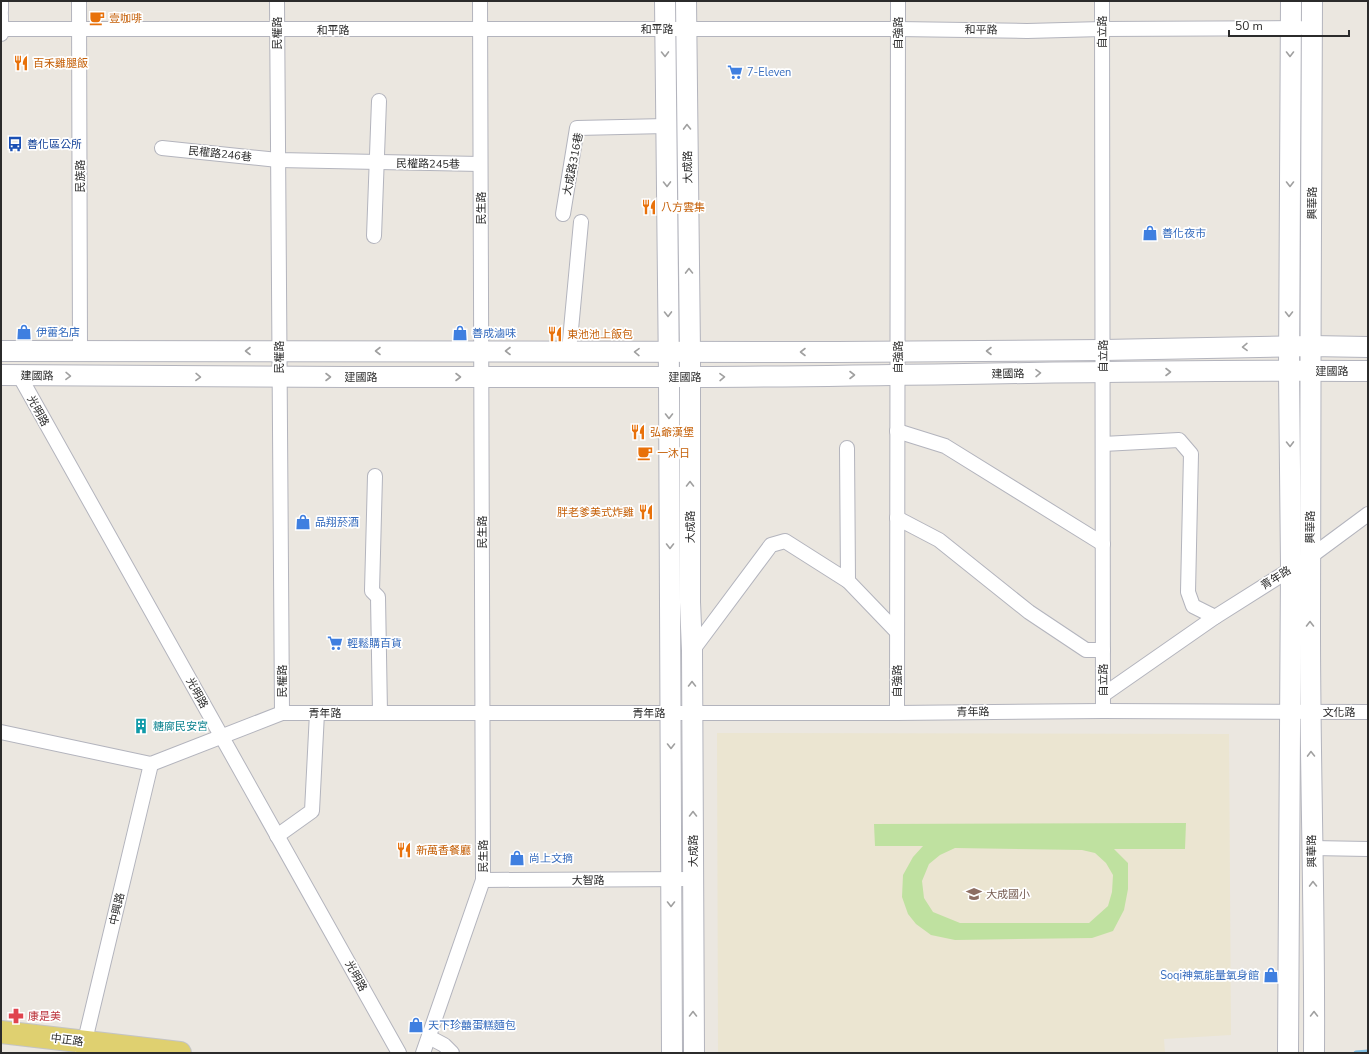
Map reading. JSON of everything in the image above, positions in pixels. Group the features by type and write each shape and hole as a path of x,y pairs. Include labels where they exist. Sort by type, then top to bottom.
{"main road":[{"name":"中正路","path":"1,1032 84,1048 180,1053"}],"street":[{"path":"1,1 1,11"},
{"name":"民族路","path":"79,1 80,351"},
{"name":"民權路","path":"276,1 282,713"},
{"name":"民生路","path":"423,1053 483,880 480,1"},
{"name":"大成路","path":"665,1 669,352 672,1053"},
{"name":"大成路","path":"686,1 691,377 690,602 692,650 694,1053"},
{"name":"自強路","path":"897,713 898,1"},
{"name":"自立路","path":"1102,1 1103,711"},
{"name":"興華路","path":"1291,1 1289,346 1291,568 1300,712 1312,848 1314,927 1314,1053"},
{"name":"興華路","path":"1288,1053 1300,712 1310,556 1312,1"},
{"path":"1,15 1,34"},
{"name":"和平路","path":"1,29 277,30 898,28 1027,31 1102,29 1312,28"},
{"path":"374,236 379,101"},
{"name":"大成路316巷","path":"564,214 577,128 666,126"},
{"name":"民權路246巷","path":"162,148 278,160"},
{"name":"民權路245巷","path":"278,160 480,164"},
{"path":"568,351 581,222"},
{"path":"1,351 690,352 1103,350 1289,346 1368,347"},
{"name":"建國路","path":"10,375 279,377 691,377 1103,372 1368,371"},
{"name":"光明路","path":"10,375 221,736 399,1053"},
{"path":"898,431 945,446 1103,544"},
{"path":"1103,444 1180,440 1191,454 1188,592 1193,606 1215,617"},
{"path":"847,448 848,581"},
{"path":"375,476 372,591 378,596 380,713"},
{"name":"青年路","path":"1103,695 1215,617 1310,556 1368,514"},
{"path":"897,518 939,540 1029,612 1086,650 1103,650"},
{"path":"692,650 771,545 785,541 848,581 897,632"},
{"path":"277,836 312,811 317,712"},
{"name":"青年路","path":"151,764 282,713 1300,712"},
{"name":"文化路","path":"1300,712 1368,712"},
{"path":"1,732 151,764"},
{"name":"中興路","path":"84,1048 151,764"},
{"path":"1312,848 1368,849"},
{"name":"大智路","path":"483,880 693,879"},
{"path":"428,1037 444,1045 452,1053"}],"shaded area":[{"name":"大成國小","path":"717,733 1229,734 1231,1035 1164,1039 1165,1053 718,1053"}],"green space":[{"path":"1186,823 1185,849 1114,849 1128,863 1128,889 1124,910 1113,931 1092,938 955,940 931,935 916,924 908,914 902,897 903,875 913,857 923,846 875,846 874,824","holes":["955,848 1082,850 1095,853 1106,863 1113,875 1112,892 1108,906 1089,923 960,923 933,912 924,898 922,881 929,864 940,855"]}],"waterway":[{"path":"1356,1053 1368,1052"}],"place":[{"name":"壹咖啡","path":"97,18"},
{"name":"百禾雞腿飯","path":"21,63"},
{"name":"7-Eleven","path":"735,72"},
{"name":"善化區公所","path":"15,144"},
{"name":"八方雲集","path":"649,207"},
{"name":"善化夜市","path":"1150,233"},
{"name":"伊蕾名店","path":"24,332"},
{"name":"善成滷味","path":"460,333"},
{"name":"東池池上飯包","path":"555,334"},
{"name":"弘爺漢堡","path":"638,432"},
{"name":"一沐日","path":"645,453"},
{"name":"胖老爹美式炸雞","path":"646,512"},
{"name":"品翔菸酒","path":"303,522"},
{"name":"輕鬆購百貨","path":"335,643"},
{"name":"糖廍民安宮","path":"141,726"},
{"name":"新萬香餐廳","path":"404,850"},
{"name":"尚上文摘","path":"517,858"},
{"name":"大成國小","path":"974,894"},
{"name":"Soqi神氣能量氧身館","path":"1271,975"},
{"name":"康是美","path":"16,1016"},
{"name":"天下珍囍蛋糕麵包","path":"416,1025"}]}
